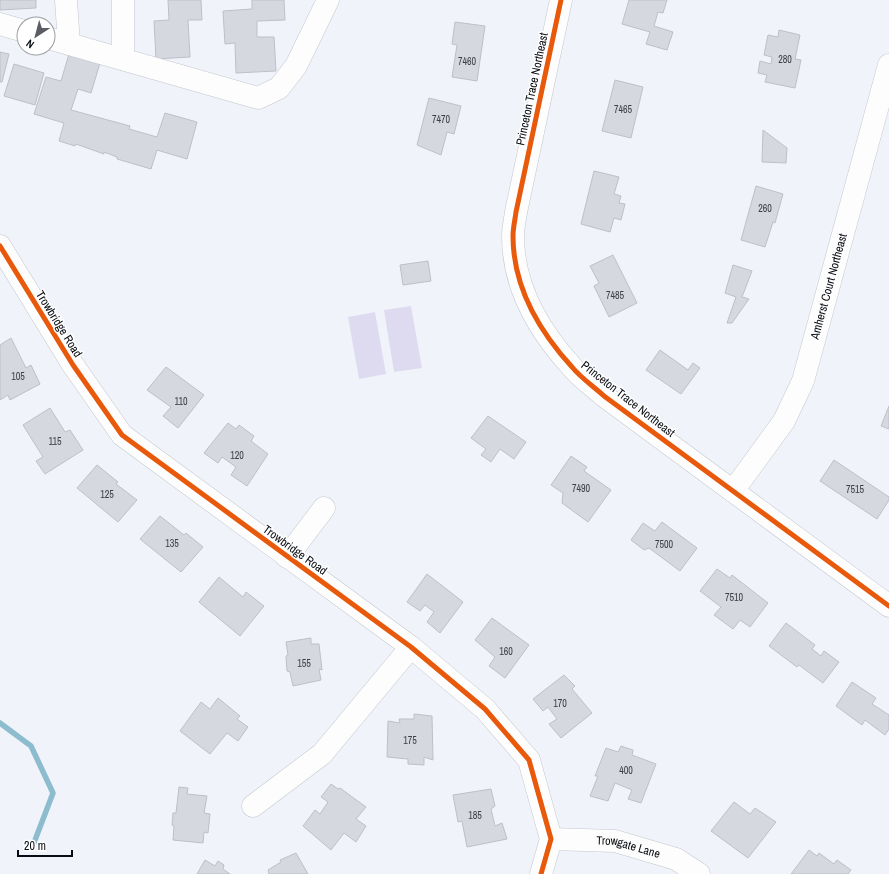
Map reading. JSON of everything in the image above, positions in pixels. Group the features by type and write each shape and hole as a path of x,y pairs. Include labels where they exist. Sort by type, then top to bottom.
{"street":[{"path":"66,0 69,44"},
{"path":"123,0 123,60"},
{"path":"56,40 258,98 279,88 296,66 328,0"},
{"name":"Princeton Trace Northeast","path":"561,0 516,212 513,236 515,263 521,288 532,313 547,336 572,368 604,396 889,606"},
{"path":"0,24 16,29"},
{"name":"Amherst Court Northeast","path":"733,491 784,421 803,381 889,65"},
{"name":"Trowbridge Road","path":"0,246 73,365 122,435 411,647 485,709 529,760 551,839"},
{"path":"287,557 324,508"},
{"path":"253,806 322,754 411,647"},
{"path":"541,874 551,839"},
{"name":"Trowgate Lane","path":"551,839 615,841 676,859 699,874"}],"shaded area":[{"path":"411,306 422,368 394,372 384,310"},
{"path":"375,312 386,374 359,379 348,317"}],"building":[{"path":"0,0 36,0 36,8 0,10"},
{"path":"168,0 201,0 202,20 188,20 190,57 156,59 154,21 169,20"},
{"path":"252,0 284,0 285,20 257,21 257,37 274,37 276,71 236,73 235,43 225,44 223,11 252,9"},
{"path":"629,0 667,0 663,13 658,12 654,26 673,32 667,50 646,44 650,32 622,24"},
{"path":"455,22 485,26 477,81 452,77 457,45 452,44"},
{"path":"779,30 800,35 795,59 801,60 795,88 765,82 767,75 758,73 760,61 771,64 772,57 764,55 768,35 778,37"},
{"path":"0,52 9,54 2,82 0,82"},
{"path":"69,54 100,63 91,93 78,89 71,110 130,126 129,129 157,137 165,113 197,122 187,159 157,150 151,169 117,159 117,157 104,152 104,154 76,144 75,146 59,141 64,123 34,114 46,77 61,81"},
{"path":"14,64 44,73 35,105 4,96"},
{"path":"615,80 643,87 631,138 602,131"},
{"path":"429,98 461,106 454,134 447,132 441,155 417,145"},
{"path":"763,130 787,148 786,163 762,162"},
{"path":"594,171 619,177 614,194 621,196 619,203 625,204 621,220 614,218 610,232 581,224"},
{"path":"756,186 783,194 775,223 773,222 765,247 741,240"},
{"path":"613,255 637,303 609,317 594,286 599,283 590,266"},
{"path":"428,261 431,281 403,285 400,265"},
{"path":"733,265 752,271 742,297 749,299 732,323 727,323 736,297 725,293"},
{"path":"11,338 26,368 31,365 40,384 10,400 8,395 0,400 0,345"},
{"path":"660,350 688,370 693,363 700,368 681,394 646,370"},
{"path":"166,367 204,395 178,428 163,416 171,407 147,390"},
{"path":"889,406 889,429 881,426"},
{"path":"50,408 65,432 70,430 83,450 45,474 36,461 43,457 23,425"},
{"path":"488,416 526,442 514,459 500,449 491,462 481,455 486,449 471,438"},
{"path":"228,423 236,429 239,425 254,436 251,441 268,454 247,486 231,475 236,467 222,457 218,463 204,453"},
{"path":"571,456 587,467 584,471 611,490 588,522 562,503 563,493 551,485"},
{"path":"834,460 889,497 889,500 877,519 820,481"},
{"path":"97,465 118,482 116,484 137,500 118,522 77,488"},
{"path":"160,516 184,535 186,533 203,547 181,572 140,539"},
{"path":"662,522 697,548 680,571 649,548 644,550 631,540 643,523 655,531"},
{"path":"717,569 730,578 732,575 768,603 750,627 740,620 733,629 714,615 721,607 700,591"},
{"path":"427,574 463,602 440,633 427,622 434,612 425,605 420,611 407,602"},
{"path":"219,577 243,597 246,592 264,606 240,636 199,602"},
{"path":"492,618 529,645 505,678 489,666 495,657 475,640"},
{"path":"786,623 815,645 812,649 821,656 824,651 839,662 823,683 799,665 797,667 769,646"},
{"path":"311,638 311,644 319,644 322,670 319,669 321,680 293,686 290,672 287,671 286,656 288,655 286,642"},
{"path":"564,675 575,686 572,689 592,713 561,738 549,724 557,719 548,707 543,711 533,699"},
{"path":"852,682 876,698 872,704 889,715 889,729 885,735 865,720 862,725 836,706"},
{"path":"218,698 240,716 237,719 248,727 238,741 227,733 210,754 180,731 201,702 210,709"},
{"path":"414,714 432,716 433,760 424,757 424,765 408,764 408,759 387,757 388,721 400,723 399,719 414,719"},
{"path":"621,746 633,750 632,755 656,764 641,803 628,799 632,790 615,783 608,801 590,796 598,776 595,776 606,748 618,752"},
{"path":"331,784 338,789 340,788 366,807 356,819 366,826 356,842 344,833 331,850 303,826 315,810 320,814 328,802 321,797"},
{"path":"179,787 188,788 187,794 207,796 204,813 210,814 208,833 204,832 203,843 173,840 173,813 176,813"},
{"path":"491,789 495,806 491,809 495,826 502,823 507,839 467,847 462,821 458,822 453,795"},
{"path":"734,802 750,814 755,808 776,822 748,858 711,831"},
{"path":"809,850 817,856 819,853 834,864 837,860 851,870 848,874 791,874"},
{"path":"296,853 308,874 269,874 268,870 281,862 280,860"},
{"path":"205,860 215,866 218,861 224,865 223,869 230,874 197,874"}],"waterway":[{"path":"0,723 31,746 53,793 32,848"}],"cycle path":[{"path":"561,0 516,212 513,233 514,255 523,290 530,307 539,323 560,353 583,378 604,396 889,606"},
{"path":"0,246 73,365 122,435 411,647 485,709 529,760 551,839 541,874"}]}
